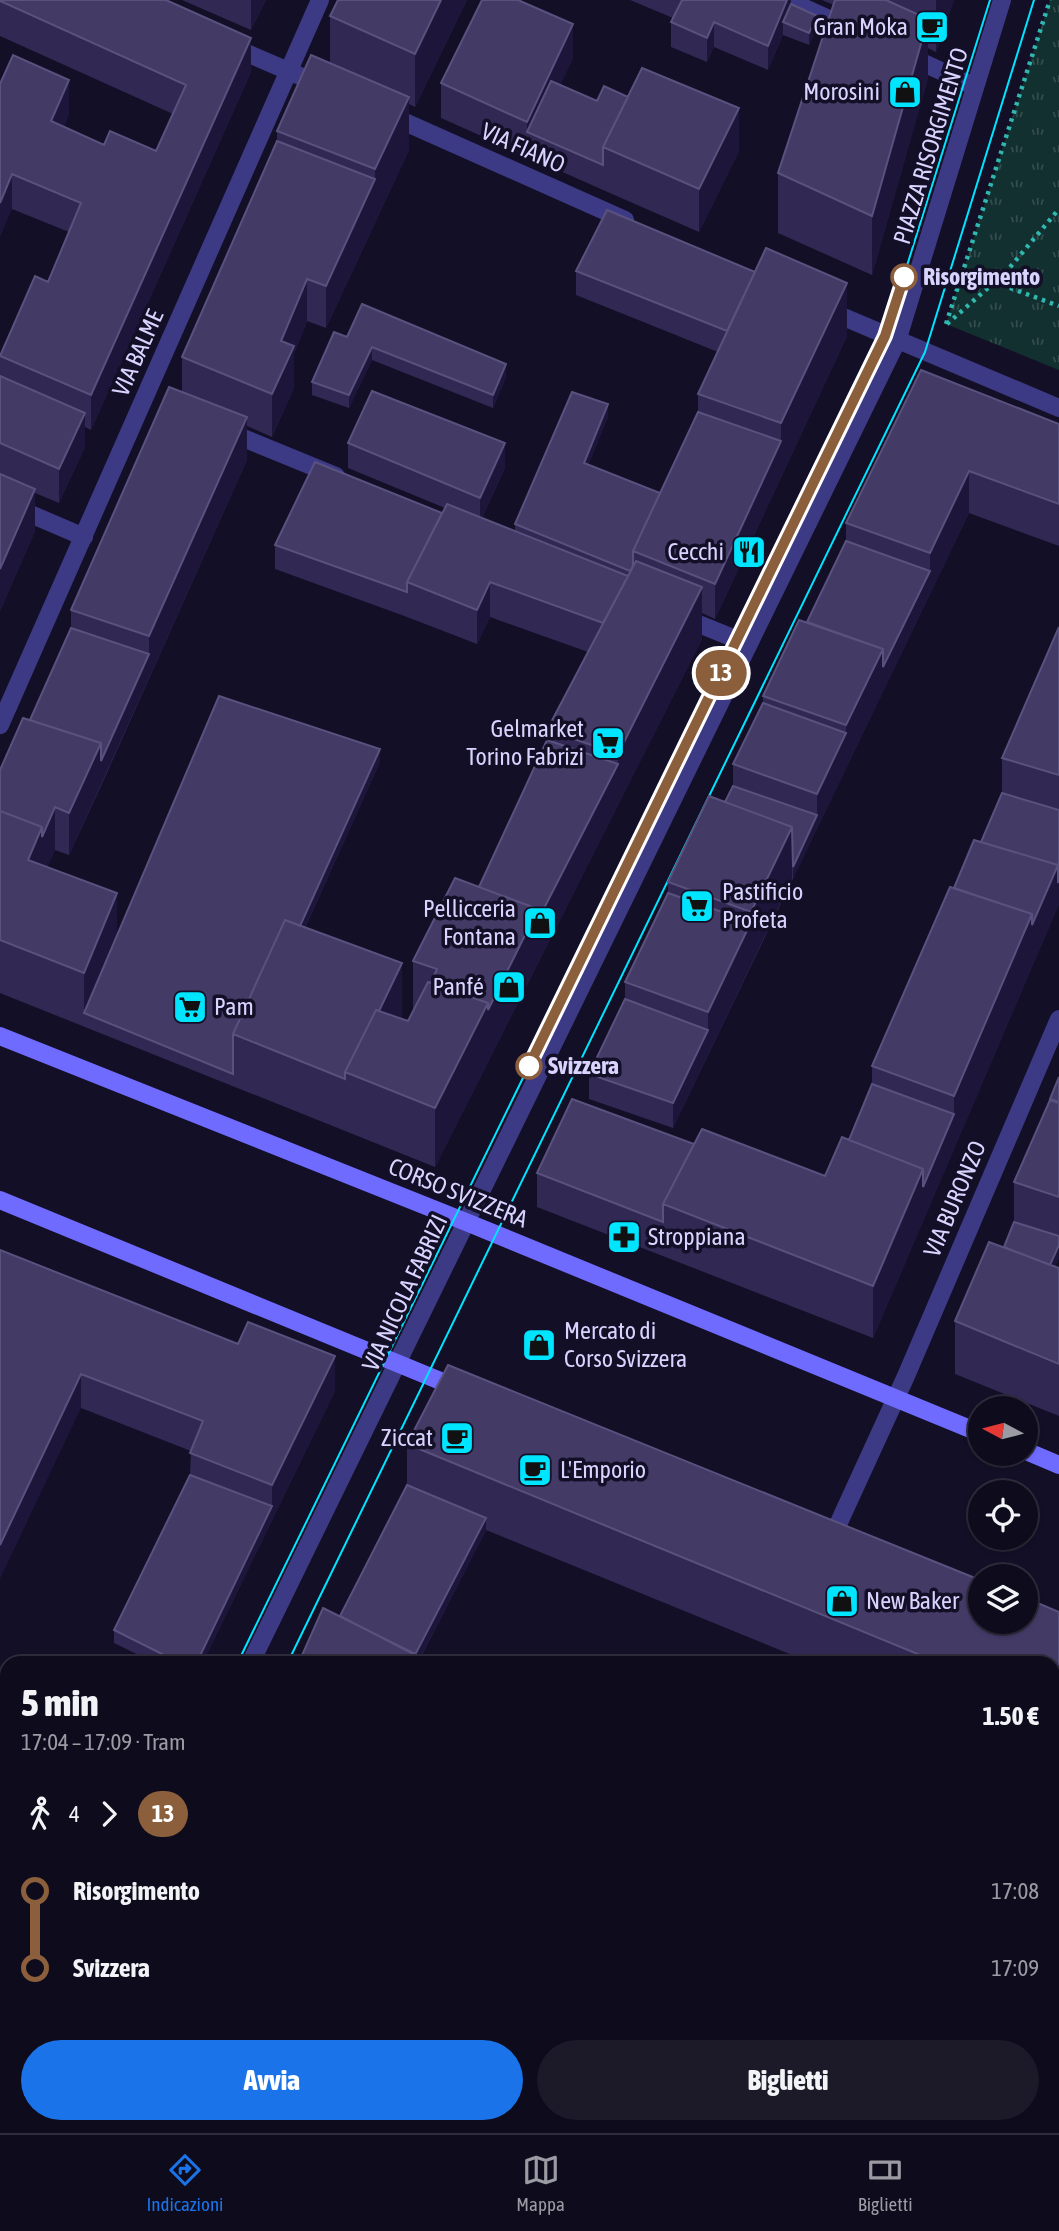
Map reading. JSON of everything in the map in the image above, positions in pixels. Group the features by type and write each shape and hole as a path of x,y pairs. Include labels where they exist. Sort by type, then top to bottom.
{"street":[{"name":"VIA BALME","path":"0,725 84,537 151,400 320,0"},
{"path":"787,0 872,39"},
{"name":"PIAZZA RISORGIMENTO","path":"897,341 1002,0"},
{"path":"215,39 340,93"},
{"path":"895,50 974,86"},
{"name":"VIA FIANO","path":"378,110 645,229"},
{"path":"810,302 1059,408"},
{"name":"VIA NICOLA FABRIZI","path":"254,1656 897,341"},
{"path":"208,424 348,481"},
{"path":"0,500 84,537"},
{"path":"665,610 748,645"},
{"name":"VIA BURONZO","path":"896,1399 1059,1019"},
{"name":"CORSO SVIZZERA","path":"0,1036 466,1222 968,1428"},
{"path":"0,1200 479,1396"},
{"path":"830,1542 896,1399"},
{"path":"1038,1456 1059,1465"}],"path":[{"path":"1050,0 946,324 1006,272 1059,209"},
{"path":"993,282 1059,306"}],"green space":[{"path":"1050,0 1059,0 1059,370 946,324"}],"building":[{"path":"0,0 166,0 251,38 91,395 0,356 35,276 48,282 81,203 12,174 0,203 0,84 13,55 69,80 51,121 104,145 110,131 156,151 186,85"},
{"path":"338,0 441,0 415,54 330,16"},
{"path":"482,0 518,0 573,24 527,122 441,83"},
{"path":"682,0 787,0 768,46 714,22 707,38 671,22"},
{"path":"835,0 886,0 928,19 872,216 778,173"},
{"path":"791,4 817,16 809,33 783,22"},
{"path":"311,55 409,97 375,169 277,131"},
{"path":"642,68 739,108 699,189 603,147"},
{"path":"551,81 597,101 604,86 628,97 603,147 603,165 527,132"},
{"path":"277,141 375,179 326,286 307,279 281,341 294,346 272,394 182,357"},
{"path":"607,210 755,272 727,331 576,271"},
{"path":"766,248 847,283 781,423 698,394"},
{"path":"362,304 506,364 493,395 372,347 349,395 312,382 334,332 347,337"},
{"path":"921,370 1059,424 1059,504 969,471 930,553 846,523"},
{"path":"0,376 85,413 59,469 0,443"},
{"path":"169,387 247,417 149,636 71,610"},
{"path":"372,391 505,443 480,498 348,443"},
{"path":"572,392 608,404 584,463 660,493 633,551 633,566 630,571 515,524"},
{"path":"698,412 781,441 715,584 633,551"},
{"path":"315,462 442,513 407,582 407,592 275,545"},
{"path":"0,474 35,489 0,569"},
{"path":"447,504 628,576 603,623 490,582 477,610 407,582"},
{"path":"846,541 930,571 883,667 883,649 807,622"},
{"path":"636,561 702,587 618,754 547,730"},
{"path":"799,620 883,649 846,725 763,696"},
{"path":"1059,627 1059,775 1002,758"},
{"path":"71,628 149,654 101,761 101,743 30,720"},
{"path":"219,696 380,749 300,926 285,920 233,1034 233,1074 84,1013"},
{"path":"763,703 846,733 817,794 733,764"},
{"path":"23,718 101,743 69,813 55,807 42,837 42,827 0,811 0,770"},
{"path":"547,740 618,764 538,920 538,909 479,887"},
{"path":"733,786 817,815 793,867 792,827 725,802"},
{"path":"1002,793 1059,810 1058,883 1058,865 981,842"},
{"path":"709,796 792,827 751,912 668,882"},
{"path":"0,811 42,827 28,860 117,893 84,973 0,940"},
{"path":"974,840 1058,865 1032,925 1032,914 954,888"},
{"path":"455,878 538,909 488,1010 488,1003 431,983 437,969 413,961"},
{"path":"950,887 1032,914 954,1096 872,1066"},
{"path":"668,893 751,922 708,1012 625,982"},
{"path":"285,920 402,963 345,1072 345,1079 233,1034"},
{"path":"428,982 488,1003 435,1108 345,1072 376,1010 408,1021"},
{"path":"625,999 708,1030 673,1103 589,1074"},
{"path":"1059,1077 1059,1102 1050,1099"},
{"path":"872,1084 954,1114 923,1187 923,1169 849,1140"},
{"path":"572,1099 694,1144 663,1204 663,1222 537,1173"},
{"path":"1050,1100 1059,1103 1059,1197 1014,1182"},
{"path":"702,1129 825,1176 842,1137 923,1169 873,1286 663,1204"},
{"path":"1014,1222 1059,1236 1059,1245 1050,1265 1004,1247"},
{"path":"989,1242 1059,1268 1059,1364 955,1321"},
{"path":"0,1250 238,1344 248,1322 335,1356 272,1485 190,1453 203,1421 81,1374 0,1545"},
{"path":"448,1365 968,1575 968,1634 1038,1634 1038,1603 1059,1612 1059,1656 922,1656 407,1444"},
{"path":"190,1475 272,1506 200,1656 166,1656 114,1630"},
{"path":"407,1485 486,1518 415,1655 340,1616"},
{"path":"323,1608 419,1656 302,1656"}],"tram line":[{"path":"241,1656 885,336 990,0"},
{"path":"291,1656 925,352 1034,0"},
{"name":"13","path":"529,1066 885,336 904,277"}],"place":[{"name":"Gran Moka","path":"932,27"},
{"name":"Morosini","path":"905,92"},
{"name":"Risorgimento","path":"904,277"},
{"name":"Cecchi","path":"749,552"},
{"name":"Gelmarket Torino Fabrizi","path":"608,743"},
{"name":"Pastificio Profeta","path":"697,906"},
{"name":"Pellicceria Fontana","path":"540,923"},
{"name":"Panfé","path":"509,987"},
{"name":"Pam","path":"190,1007"},
{"name":"Svizzera","path":"529,1066"},
{"name":"Stroppiana","path":"624,1237"},
{"name":"Mercato di Corso Svizzera","path":"539,1345"},
{"name":"Ziccat","path":"457,1438"},
{"name":"L'Emporio","path":"535,1470"},
{"name":"New Baker","path":"842,1601"}]}
